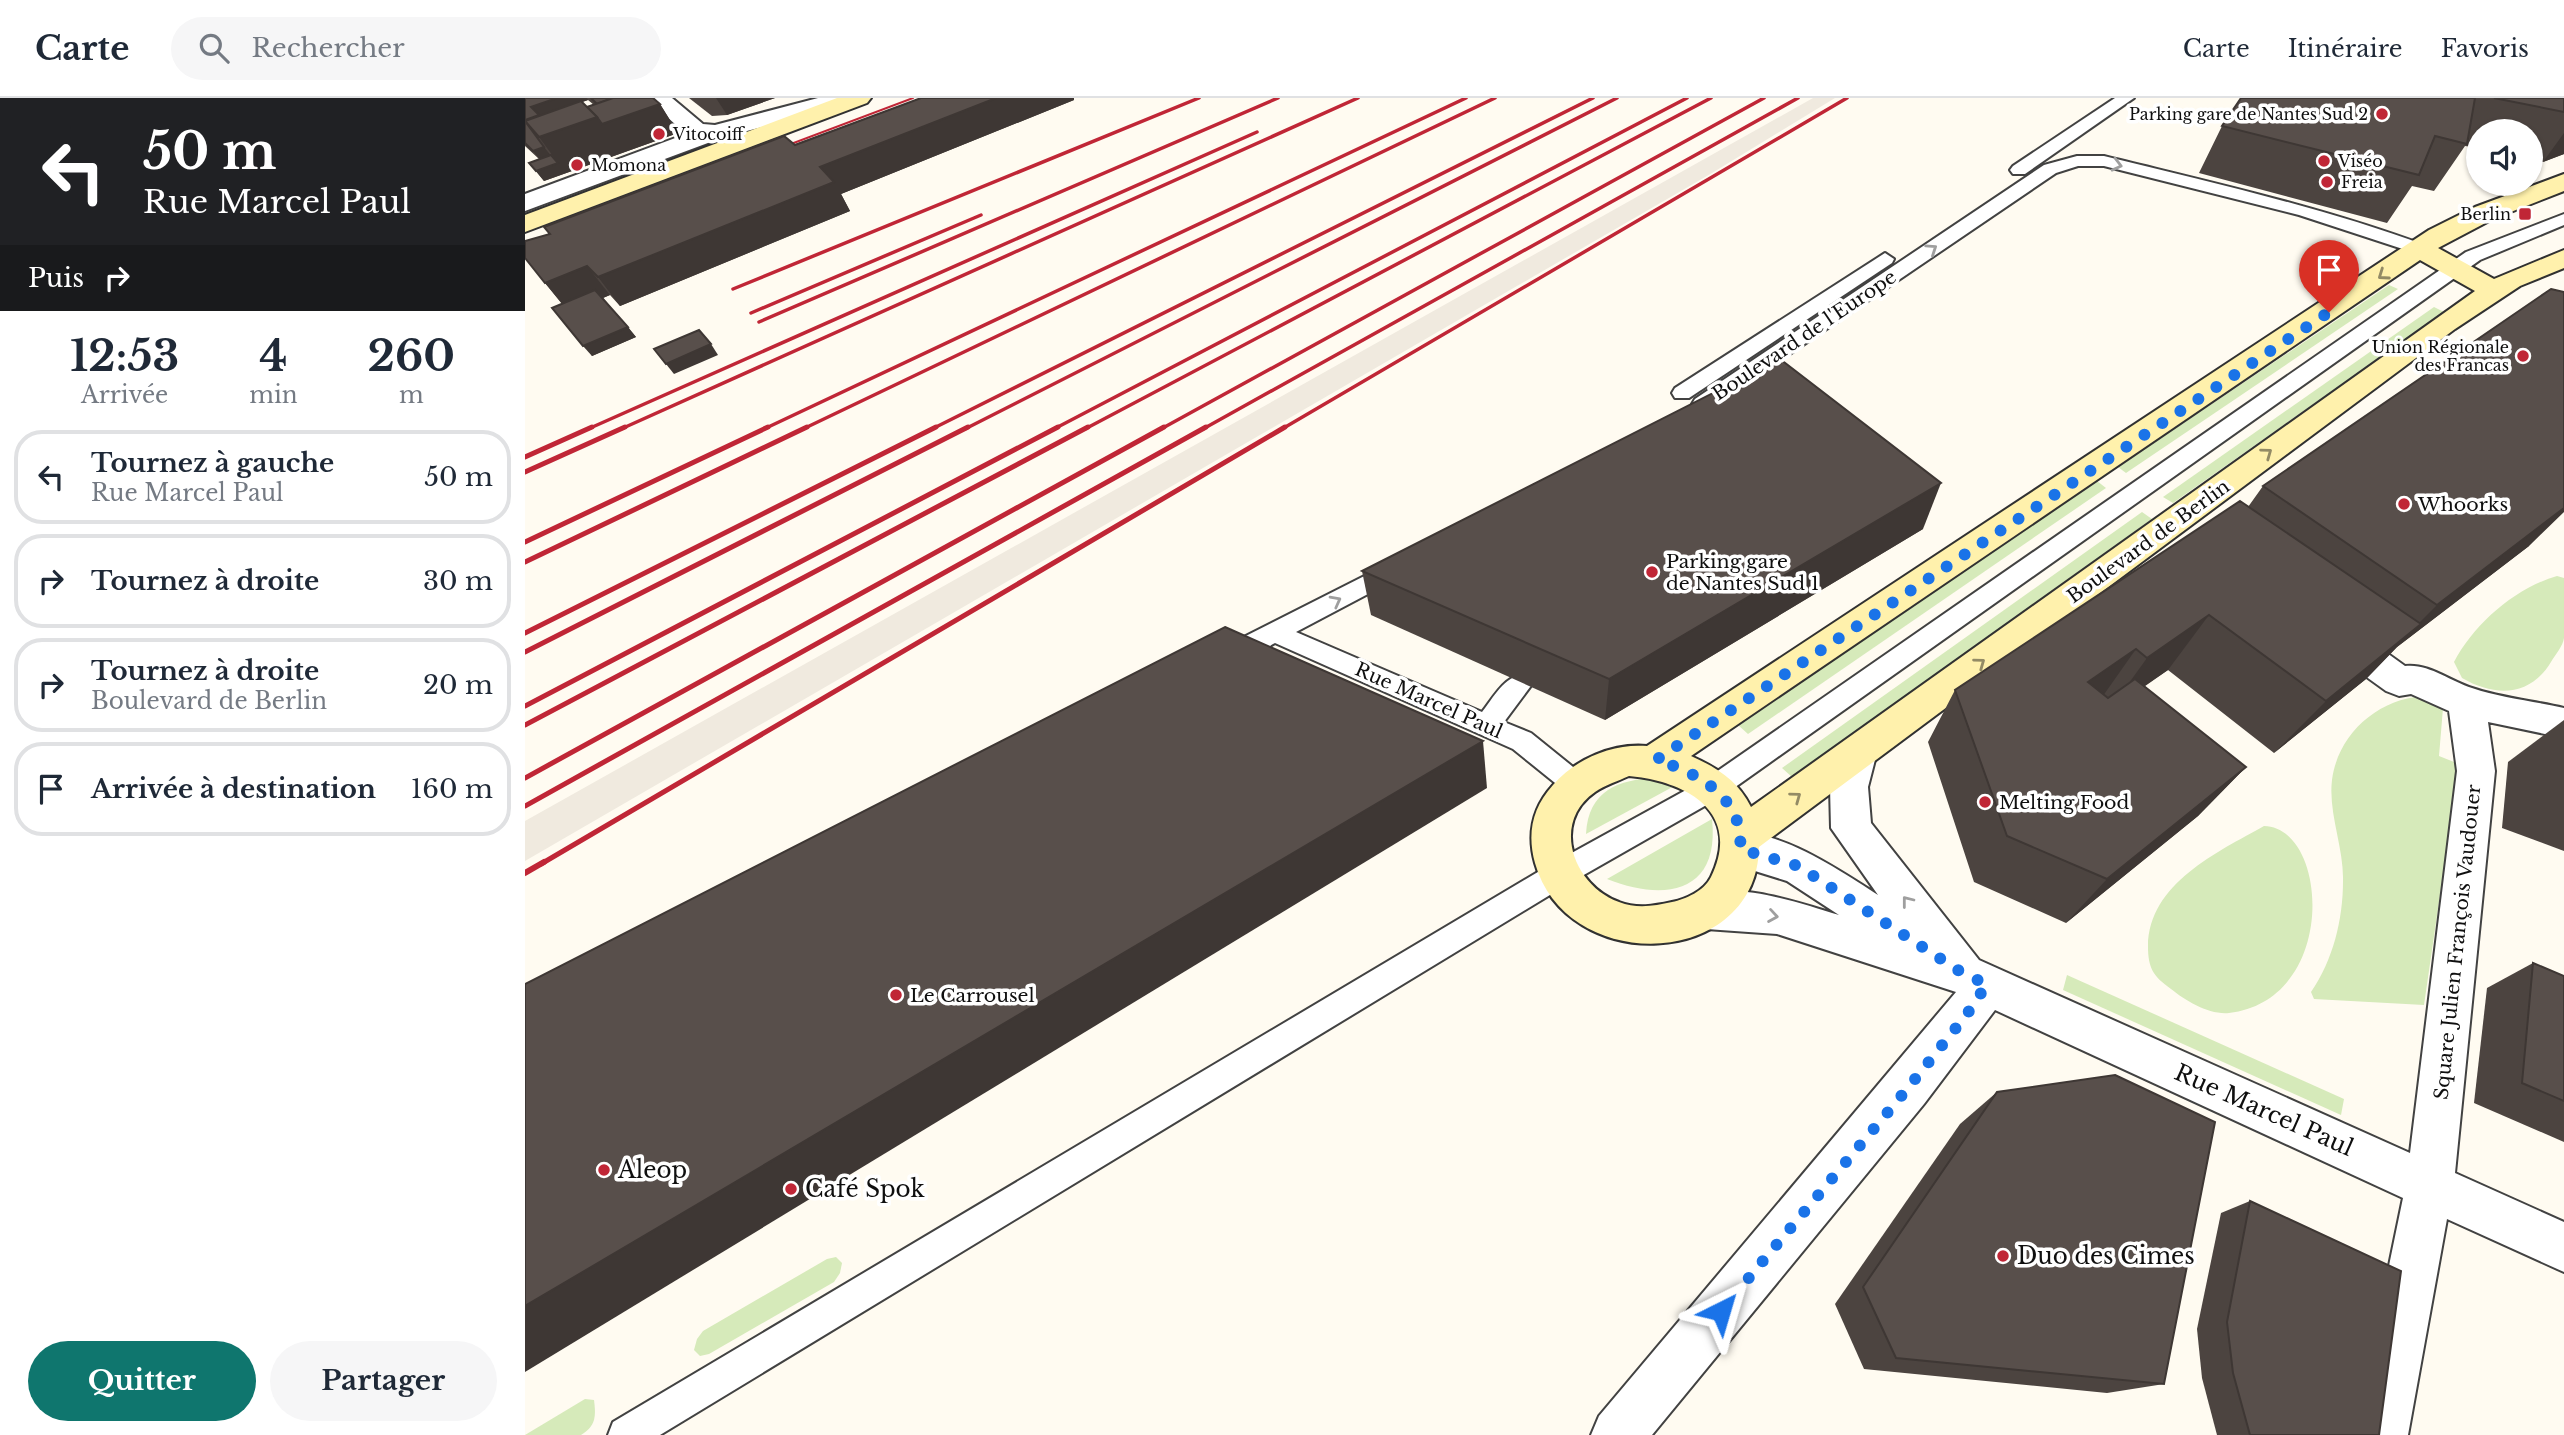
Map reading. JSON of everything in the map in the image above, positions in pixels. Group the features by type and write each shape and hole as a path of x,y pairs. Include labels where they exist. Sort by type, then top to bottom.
{"street":[{"path":"658,98 697,131 715,132"},
{"path":"525,203 715,132 845,98"},
{"path":"525,224 859,98"},
{"path":"1656,760 2421,250 2438,236 2484,213 2564,182"},
{"path":"2421,250 2494,290"},
{"name":"Boulevard de Berlin","path":"1740,843 1858,752 2192,529 2494,290 2510,280 2563,259"},
{"path":"2312,618 2399,681 2414,679 2466,702 2564,723"},
{"name":"Square Julien François Vaudouer","path":"2381,1435 2430,1183 2476,771 2466,702"},
{"name":"Rue Marcel Paul","path":"1858,752 1849,787 1851,828 1975,979"},
{"path":"1626,760 1656,760 1686,769 1715,787 1731,809 1740,843 1739,864 1727,890 1706,910 1677,923 1645,926 1613,920 1584,906 1558,876 1551,857 1549,830 1557,804 1574,783 1598,768 1626,760"},
{"name":"Rue Marcel Paul","path":"1740,843 1798,866 1975,979"},
{"name":"Rue Marcel Paul","path":"1706,910 1777,915 1975,979 2430,1183 2564,1247"},
{"path":"1618,1435 1967,1014 1975,979"}],"lane":[{"path":"1682,393 2126,98"},
{"name":"Boulevard de l'Europe","path":"1687,414 2050,169 2077,161 2104,162 2225,193 2388,237 2421,250"},
{"path":"626,1435 1558,876 1715,787 2473,256 2564,219"},
{"path":"1201,670 1409,562"},
{"name":"Rue Marcel Paul","path":"1275,633 1522,741 1574,783"},
{"path":"1327,679 1351,666"},
{"path":"1450,734 1478,722 1521,682"},
{"path":"1411,716 1434,702"}],"green space":[{"path":"2389,285 2398,289 2126,473 2118,467"},
{"path":"2434,307 2444,312 2173,503 2163,497"},
{"path":"2097,481 2106,488 1748,734 1738,725"},
{"path":"2142,512 2152,519 1792,777 1782,768"},
{"path":"2557,576 2564,578 2564,638 2543,674 2522,687 2499,691 2462,678 2454,662 2484,621 2511,598"},
{"path":"2422,696 2443,708 2439,756 2459,764 2424,1005 2314,999 2311,992 2331,953 2343,896 2343,869 2331,792 2336,763 2342,748 2362,722 2390,704"},
{"path":"1657,778 1678,784 1586,834 1592,807 1608,790 1630,781"},
{"path":"1712,819 1712,844 1707,863 1698,877 1684,885 1668,890 1649,890 1607,879"},
{"path":"2264,826 2286,834 2301,854 2310,882 2312,915 2306,948 2290,978 2265,1001 2229,1013 2214,1012 2184,998 2156,975 2148,954 2151,924 2160,904 2189,872"},
{"path":"2067,975 2344,1099 2341,1115 2063,990"},
{"path":"836,1257 842,1263 834,1282 709,1354 700,1356 694,1350 703,1331 827,1259"},
{"path":"585,1399 594,1400 595,1416 590,1428 581,1435 525,1435"}],"shaded area":[{"path":"1813,98 1835,98 1712,173 525,861 525,821"}],"building":[{"path":"525,98 557,98 531,107 539,115 525,120"},
{"path":"591,98 613,98 597,104"},
{"path":"613,98 653,98 660,104 602,124 587,107"},
{"path":"921,98 996,98 820,167 834,182 598,277 587,266 545,283 525,258 525,241 550,234 544,227 784,136 795,145"},
{"path":"2241,98 2475,98 2471,119 2466,119 2466,144 2435,136 2419,175 2222,126"},
{"path":"2494,98 2564,98 2564,112"},
{"path":"581,101 597,117 539,137 525,121"},
{"path":"525,121 544,147 533,151 525,143"},
{"path":"551,155 558,163 536,171 529,163"},
{"name":"Whoorks","path":"2551,289 2564,292 2564,508 2437,605 2263,486"},
{"path":"595,290 628,327 583,346 552,308"},
{"path":"699,330 711,344 666,364 654,349"},
{"name":"Parking gare de Nantes Sud 1","path":"1780,359 1941,483 1609,679 1362,571"},
{"path":"2240,501 2421,624 2326,701 2209,615 2147,658 2136,649 2088,682 2108,698 2135,679 2246,767 2107,879 2007,836 1955,690"},
{"name":"Le Carrousel","path":"1225,627 1483,741 525,1306 525,984"},
{"path":"2533,963 2564,976 2564,1101 2522,1083"},
{"name":"Duo des Cimes","path":"2115,1075 2215,1122 2164,1384 1896,1358 1863,1287 1997,1092"},
{"path":"2250,1201 2401,1271 2379,1435 2250,1435 2233,1373 2227,1322"}],"tram line":[{"path":"775,150 913,98"}],"railway":[{"path":"733,289 1199,98"},
{"path":"759,322 1278,98"},
{"path":"621,429 1358,98"},
{"path":"764,429 1466,98"},
{"path":"803,429 1495,98"},
{"path":"932,429 1593,98"},
{"path":"965,429 1617,98"},
{"path":"1054,429 1687,98"},
{"path":"1085,429 1711,98"},
{"path":"1161,429 1764,98"},
{"path":"1203,429 1798,98"},
{"path":"1282,429 1847,98"},
{"path":"588,429 1257,132"},
{"path":"751,313 981,215"},
{"path":"525,457 592,427"},
{"path":"525,472 625,427"},
{"path":"525,542 768,427"},
{"path":"525,562 807,427"},
{"path":"525,633 936,427"},
{"path":"525,652 968,427"},
{"path":"525,706 1058,427"},
{"path":"525,725 1088,427"},
{"path":"525,778 1164,427"},
{"path":"525,806 1206,427"},
{"path":"541,864 1285,427"},
{"path":"525,873 544,862"}],"place":[{"name":"Parking gare de Nantes Sud 2","path":"2382,114"},
{"name":"Vitocoiff","path":"659,134"},
{"name":"Viséo","path":"2324,161"},
{"name":"Momona","path":"577,165"},
{"name":"Freia","path":"2327,182"},
{"name":"Berlin","path":"2525,214"},
{"name":"Union Régionale des Francas","path":"2523,356"},
{"name":"Whoorks","path":"2404,504"},
{"name":"Parking gare de Nantes Sud 1","path":"1652,572"},
{"name":"Melting Food","path":"1985,802"},
{"name":"Le Carrousel","path":"896,995"},
{"name":"Aleop","path":"604,1170"},
{"name":"Café Spok","path":"791,1189"},
{"name":"Duo des Cimes","path":"2003,1256"}],"route":[{"path":"1721,1311 1908,1088 1967,1014 1987,984 1964,974 1798,866 1740,849 1741,838 1731,809 1715,787 1686,769 1656,760 2329,312"}]}
